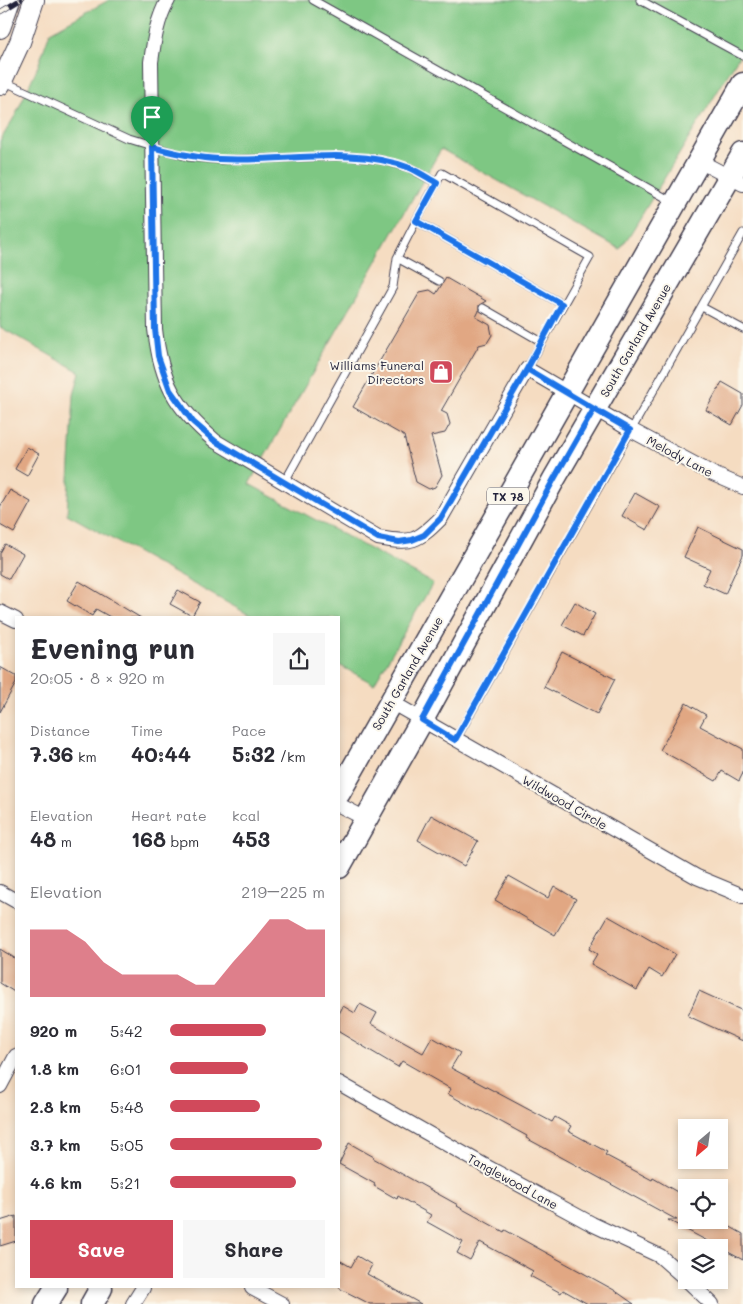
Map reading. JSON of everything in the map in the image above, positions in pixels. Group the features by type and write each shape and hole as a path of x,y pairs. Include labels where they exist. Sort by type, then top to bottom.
{"main road":[{"name":"South Garland Avenue","path":"340,791 743,84"},
{"name":"South Garland Avenue","path":"340,865 594,409 736,180 743,154"},
{"path":"46,1304 56,1288"},
{"path":"92,1304 101,1288"}],"street":[{"path":"0,28 10,0"},
{"path":"1,83 20,42 34,0"},
{"path":"168,0 162,9 155,34 151,62 155,329 158,356 170,390 193,422 215,441 378,538 399,542 412,540 424,535 441,518 527,369"},
{"path":"699,161 736,180"},
{"name":"Melody Lane","path":"527,369 630,430 713,474 743,487"},
{"path":"0,612 15,620"},
{"name":"Wildwood Circle","path":"391,702 698,877 743,896"},
{"path":"340,806 366,820"},
{"path":"0,892 15,900"},
{"path":"0,1086 15,1058"},
{"name":"Tanglewood Lane","path":"340,1084 592,1224 660,1256 678,1271"},
{"path":"134,1304 143,1288"},
{"path":"252,1288 282,1304"},
{"name":"Tanglewood Lane","path":"697,1289 709,1301 720,1304"}],"lane":[{"path":"314,0 675,203"},
{"path":"640,0 743,56"},
{"path":"1,83 130,139 188,157 221,160 345,156 381,160 410,168 437,183"},
{"path":"284,483 393,286 397,258 442,173 590,257 527,369"},
{"path":"416,221 562,304"},
{"path":"455,740 743,233"},
{"path":"397,258 439,281"},
{"path":"702,307 743,329"},
{"path":"483,308 542,342"}],"green space":[{"path":"109,0 743,0 743,50 620,249 441,149 249,484 433,583 374,684 340,666 340,616 251,616 67,514 74,395 80,372 0,327 0,141 16,114 38,66 50,32"}],"building":[{"path":"446,278 486,301 479,305 476,317 490,325 492,335 487,343 479,345 441,411 447,414 450,424 445,433 431,436 442,475 435,487 429,489 416,482 404,436 353,407 420,292 430,290 436,294"},
{"path":"722,382 743,394 743,405 732,425 706,410"},
{"path":"27,447 39,454 27,476 15,469"},
{"path":"10,490 31,502 14,533 0,525 0,507"},
{"path":"635,493 660,507 647,530 622,516"},
{"path":"698,527 743,549 743,555 725,594 703,584 710,569 684,557"},
{"path":"5,544 23,554 9,579 0,574 0,553"},
{"path":"79,581 138,616 108,616 96,609 92,616 67,601"},
{"path":"178,590 200,602 192,616 170,604"},
{"path":"575,602 595,614 583,636 562,625"},
{"path":"562,652 615,679 597,714 544,687"},
{"path":"0,667 15,675 15,685 0,712"},
{"path":"686,703 706,715 700,726 743,749 743,773 739,781 722,771 716,781 660,750"},
{"path":"431,815 478,841 464,866 418,840"},
{"path":"509,876 548,898 554,886 576,899 555,935 495,900"},
{"path":"608,916 675,954 662,977 649,969 637,990 591,964 597,954 589,949"},
{"path":"0,949 15,958 15,992 0,983"},
{"path":"699,991 743,1011 743,1041 688,1016"},
{"path":"360,1004 377,1013 371,1024 423,1053 432,1037 460,1053 451,1068 552,1122 555,1117 571,1126 568,1131 607,1152 605,1155 678,1192 678,1225 668,1220 677,1220 448,1094 451,1089 402,1061 398,1067 340,1033 340,1012 343,1006 355,1013"},
{"path":"349,1143 457,1206 614,1290 634,1304 588,1304 563,1290 561,1293 530,1276 533,1271 480,1242 470,1260 457,1253 463,1242 427,1222 431,1215 398,1196 397,1199 374,1186 375,1184 340,1165"},
{"path":"15,1216 15,1241 0,1246 0,1221"},
{"path":"728,1226 743,1234 743,1260 728,1252 728,1239 704,1239 685,1229 728,1229"},
{"path":"357,1256 372,1265 367,1274 421,1304 370,1304 339,1288 340,1261 351,1267"}],"railway":[{"path":"0,12 20,0"}],"place":[{"name":"Williams Funeral Directors","path":"441,372"}],"route":[{"path":"152,147 155,329 158,356 170,390 193,422 215,441 284,483 378,538 399,542 412,540 424,535 441,518 527,369 594,409 422,720 455,740 630,430 527,369 562,304 416,221 437,183 410,168 381,160 345,156 221,160 188,157 152,147"}]}
